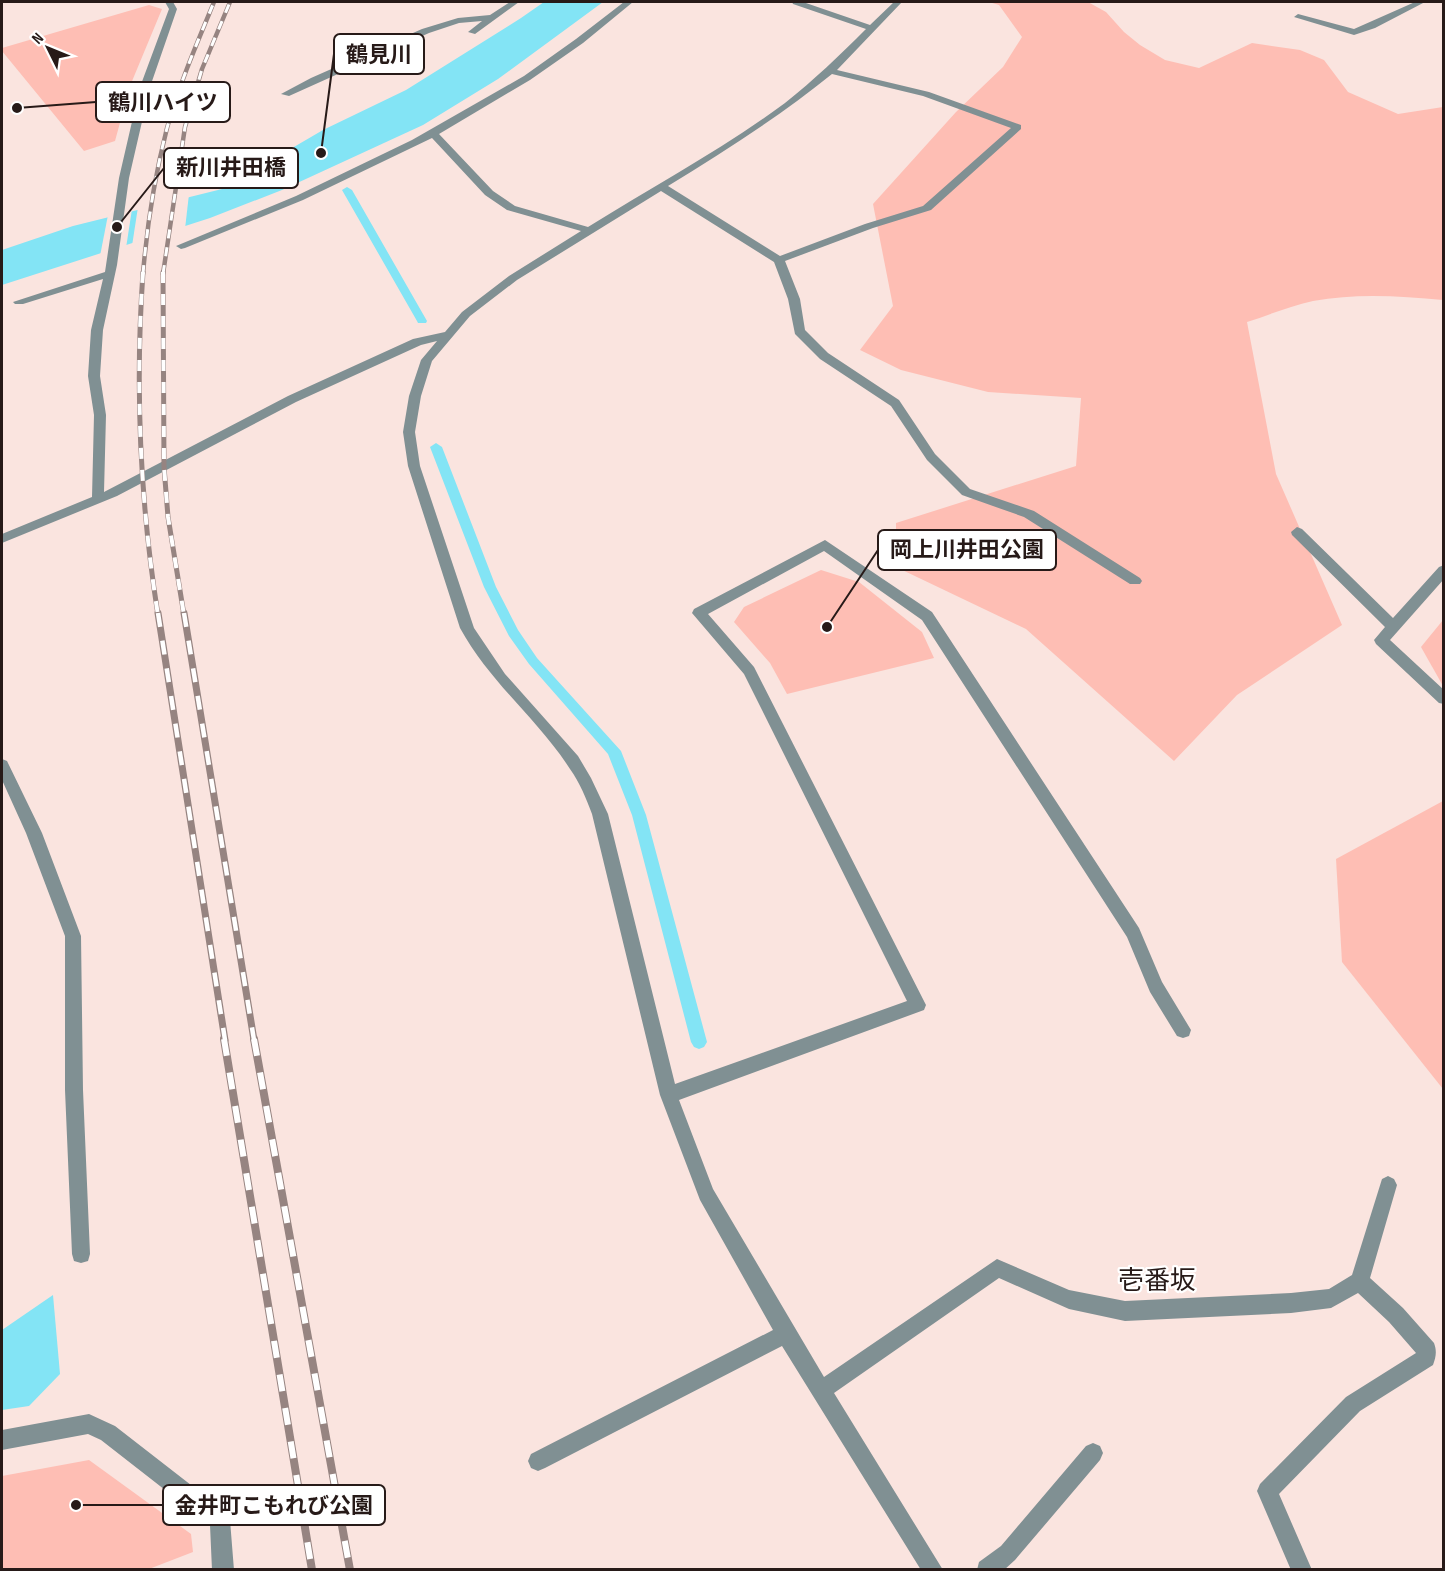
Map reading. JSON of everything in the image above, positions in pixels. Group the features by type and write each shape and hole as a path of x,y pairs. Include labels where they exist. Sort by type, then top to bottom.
{"street":[{"path":"98,498 100,415 94,376 97,330 110,270 122,188 145,87 174,9 168,2"},
{"path":"472,32 515,2"},
{"path":"181,246 252,219 433,133 540,70 585,38 629,2"},
{"path":"796,2 871,28"},
{"path":"898,2 830,71 788,105 662,187 588,230 513,278 466,314 427,360 415,396 409,432 414,466 466,628 479,652 568,754 587,782 600,814 669,1095 706,1194 786,1334 933,1569"},
{"path":"1298,17 1354,32 1372,26 1421,2"},
{"path":"286,94 314,79 441,26 474,17 492,18"},
{"path":"779,260 869,226 927,208 1018,127 984,111 891,83 830,71"},
{"path":"433,133 489,193 511,208 588,230"},
{"path":"662,187 779,260 794,299 800,331 824,356 895,403 931,457 966,492 1029,514 1135,581"},
{"path":"19,302 110,270"},
{"path":"2,538 113,493 186,457 292,399 417,342 447,335"},
{"path":"1297,532 1393,627"},
{"path":"669,1095 918,1005 749,671 699,613 825,545 927,616 1133,933 1156,987 1183,1030"},
{"path":"1443,570 1381,640 1443,699"},
{"path":"2,765 34,833 73,936 74,1090 81,1254"},
{"path":"1302,1569 1267,1491 1353,1404 1426,1358 1426,1350 1396,1315 1360,1281 1388,1185"},
{"name":"壱番坂","path":"822,1390 996,1268 1070,1299 1125,1311 1291,1304 1330,1298 1360,1281"},
{"path":"538,1461 786,1334"},
{"path":"2,1440 89,1424 108,1433 220,1520 223,1569"},
{"path":"987,1569 1008,1553 1093,1453"}],"shaded area":[{"path":"989,2 1088,2 1106,12 1124,32 1140,45 1165,60 1199,68 1252,43 1300,50 1324,60 1348,92 1398,114 1443,107 1443,300 1378,296 1329,298 1296,305 1247,322 1276,474 1342,625 1237,695 1174,761 1026,629 896,567 896,523 1076,466 1081,398 988,392 901,370 860,350 893,306 873,204 956,112 1003,67 1022,37 999,5"},
{"path":"149,5 162,9 130,86 115,141 84,151 2,51 2,48"},
{"path":"821,570 859,582 922,632 934,658 787,694 770,663 734,622 744,607"},
{"path":"1443,620 1443,686 1421,647"},
{"path":"1443,801 1443,1089 1342,962 1336,859"},
{"path":"89,1460 191,1534 193,1552 149,1569 2,1569 2,1476"}],"water":[{"path":"544,2 603,2 498,79 423,125 282,190 210,218 2,285 2,250 73,226 222,189 323,130 406,90"},
{"path":"53,1295 60,1374 29,1406 2,1410 2,1330"}],"pier":[{"path":"189,194 185,229 132,246 138,207"},
{"path":"132,209 126,248 100,256 108,215"}],"waterway":[{"path":"347,190 422,321"},
{"path":"436,447 490,587 513,633 533,661 614,751 639,815 699,1042"}],"railway":[{"path":"143,274 152,200 167,128 214,2"},
{"path":"163,274 185,127 202,69 230,2"},
{"path":"143,272 139,401 143,487 158,615"},
{"path":"163,274 164,467 168,517 184,615"},
{"path":"158,613 225,1040"},
{"path":"184,613 254,1040"},
{"path":"224,1039 312,1570"},
{"path":"254,1039 350,1570"}],"place":[{"name":"鶴川ハイツ","path":"17,108"},
{"name":"鶴見川","path":"321,153"},
{"name":"新川井田橋","path":"117,227"},
{"name":"岡上川井田公園","path":"827,627"},
{"name":"金井町こもれび公園","path":"76,1505"}]}
